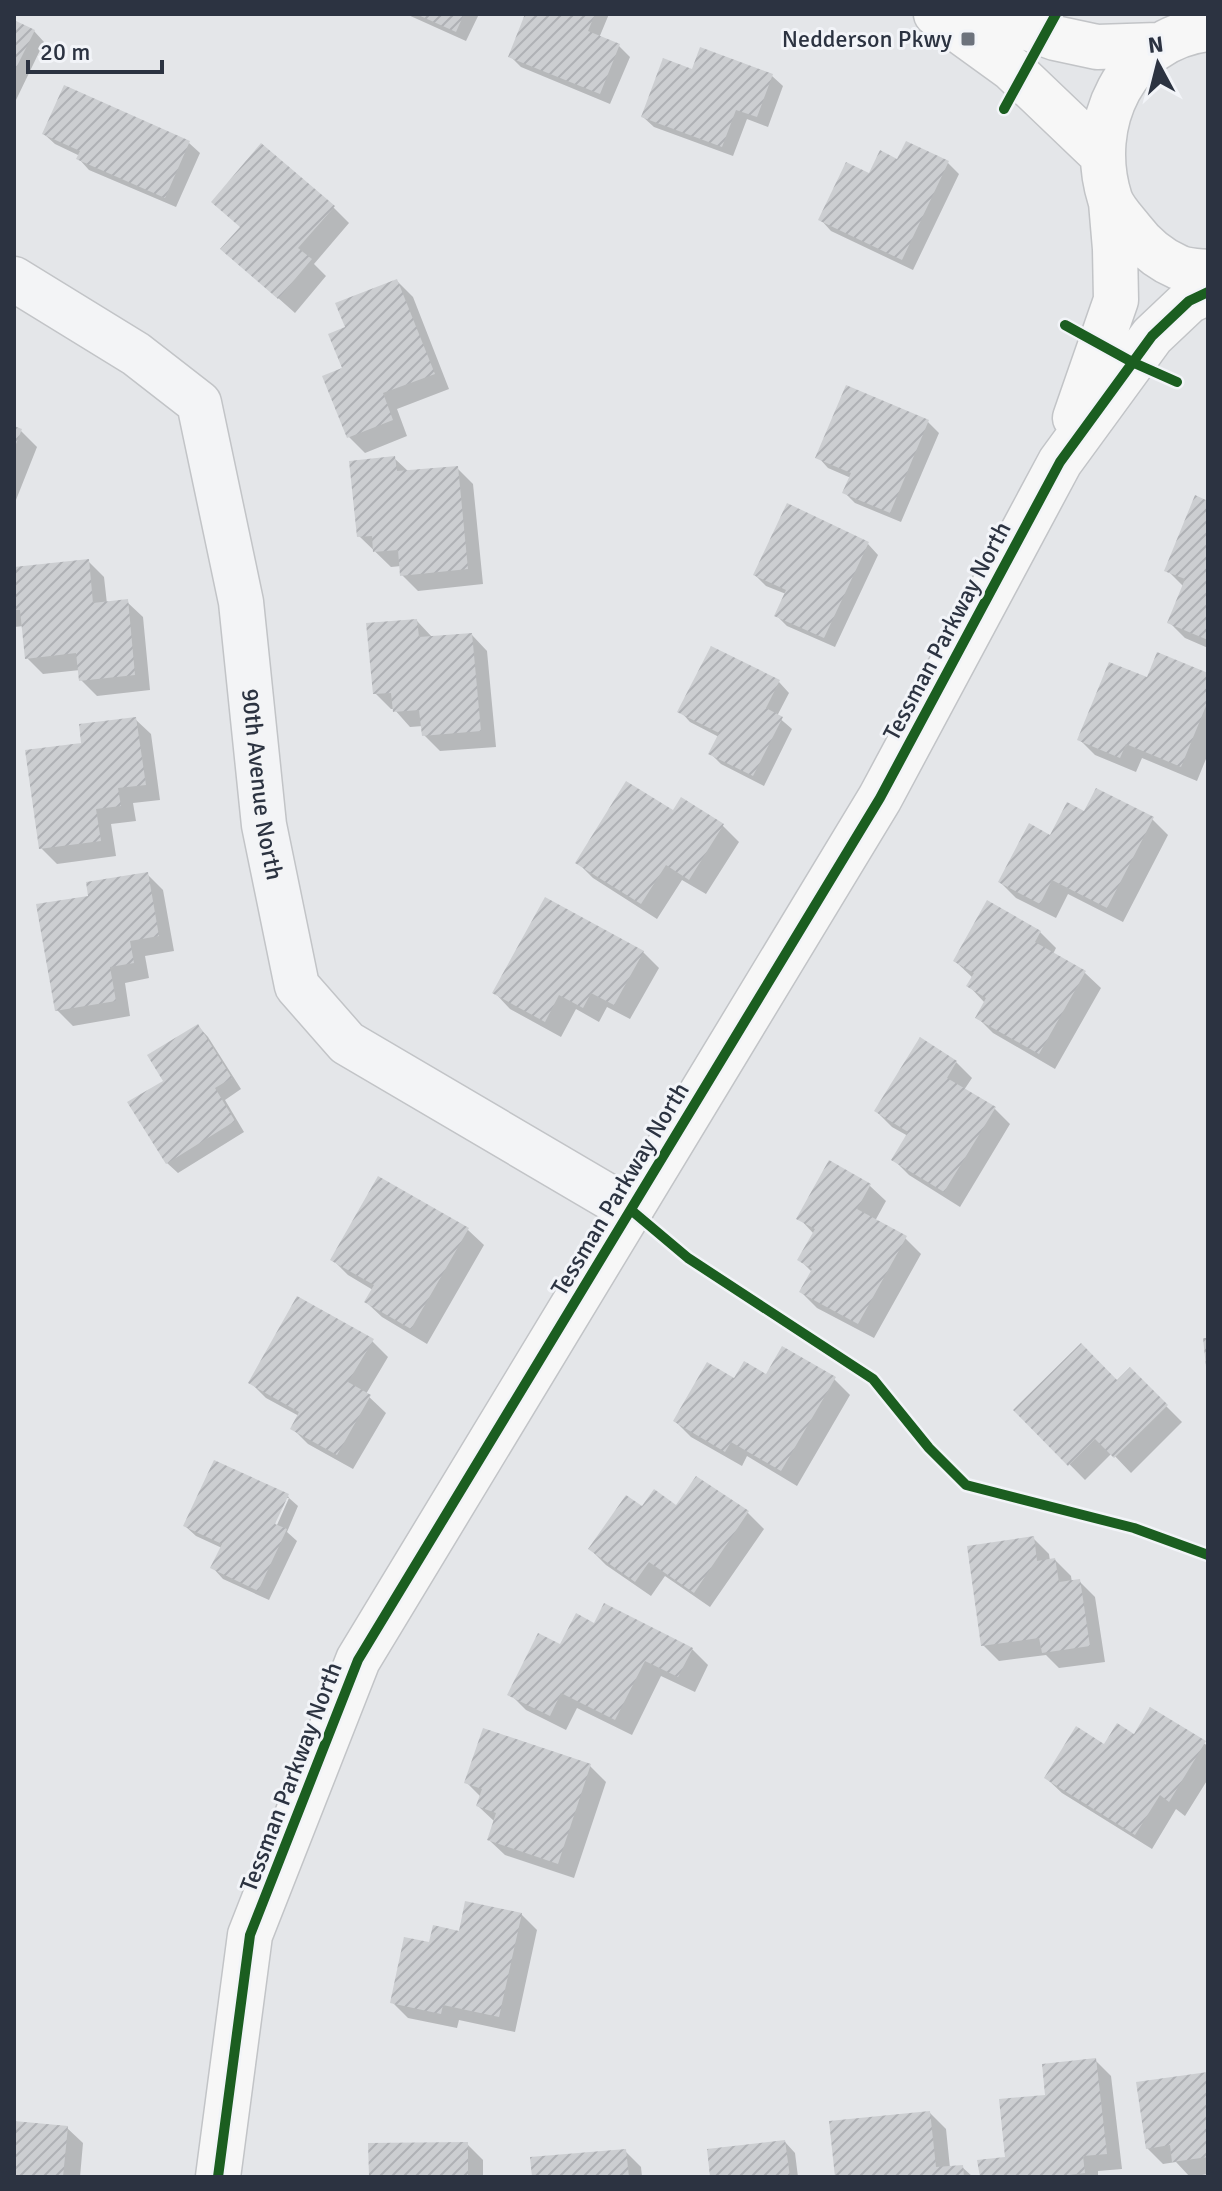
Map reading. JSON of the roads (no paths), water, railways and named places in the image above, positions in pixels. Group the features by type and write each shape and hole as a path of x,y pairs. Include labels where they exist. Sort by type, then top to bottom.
{"street":[{"path":"936,14 1012,69 1102,155"},
{"path":"989,14 1055,38 1097,47 1158,45 1208,29"},
{"name":"Tessman Parkway North","path":"1060,462 1116,300 1111,202 1102,155 1107,112 1127,74 1158,45"},
{"path":"1111,202 1143,245 1179,268 1208,272"},
{"name":"90th Avenue North","path":"14,279 136,354 199,403 241,602 264,825 297,986 347,1043 631,1210"},
{"name":"Tessman Parkway North","path":"218,2177 250,1935 358,1660 880,798 1060,462 1152,336 1189,301 1208,292"}],"place":[{"name":"Nedderson Pkwy","path":"968,39"}]}
